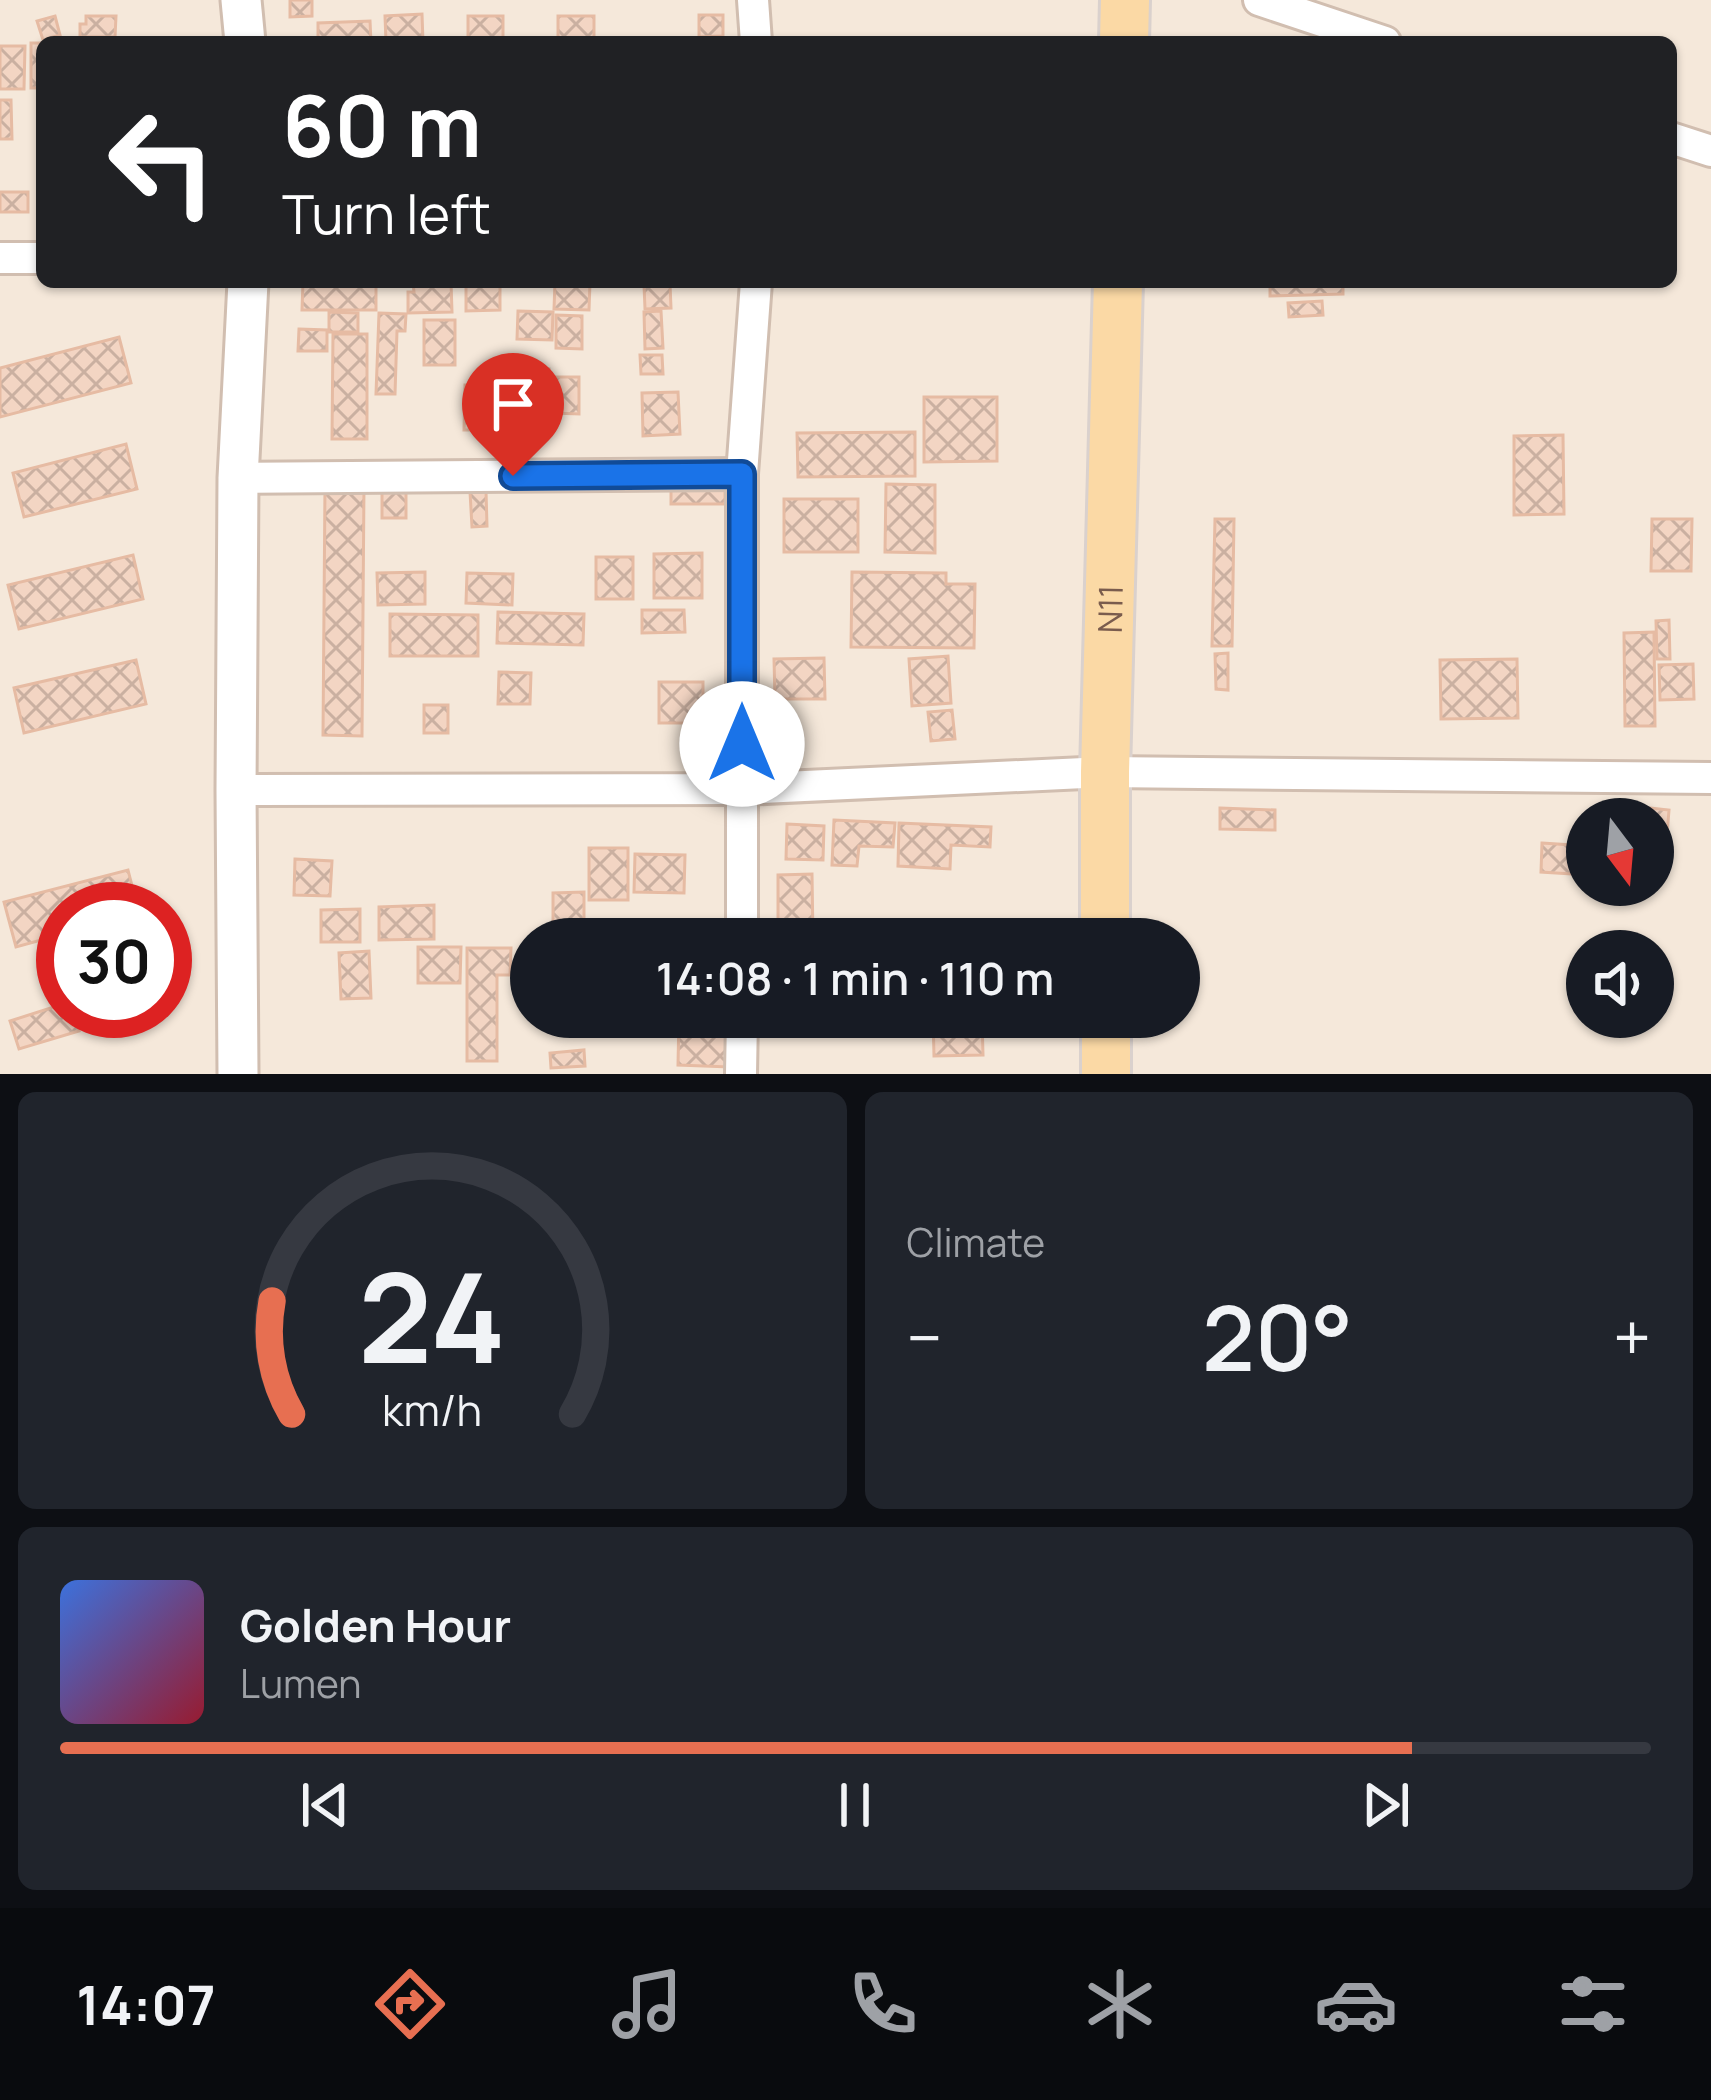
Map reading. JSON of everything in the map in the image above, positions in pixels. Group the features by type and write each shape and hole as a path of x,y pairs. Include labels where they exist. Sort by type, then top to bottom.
{"main road":[{"path":"1124,36 1125,0"},
{"name":"N11","path":"1106,918 1105,772 1118,288"},
{"path":"1106,1038 1106,1074"}],"street":[{"path":"241,0 244,36"},
{"path":"753,0 756,36"},
{"path":"1259,0 1367,36"},
{"path":"1677,140 1711,151"},
{"path":"0,258 36,258"},
{"path":"238,1074 238,478 248,288"},
{"path":"742,918 742,474 755,288"},
{"path":"238,478 742,474"},
{"path":"236,790 743,789 1105,772 1711,778"},
{"path":"742,1038 742,1074"}],"shaded area":[{"path":"0,0 1711,0 1711,1074 0,1074"}],"building":[{"path":"290,0 312,0 312,16 290,17"},
{"path":"422,14 423,36 386,36 385,16"},
{"path":"699,15 723,15 723,36 699,36"},
{"path":"55,16 60,35 42,36 37,21"},
{"path":"86,16 116,16 115,36 80,36 80,24 86,24"},
{"path":"468,16 503,16 503,36 468,36"},
{"path":"558,16 594,16 594,36 558,36"},
{"path":"370,21 371,36 318,36 318,23"},
{"path":"31,43 36,43 36,88 31,88"},
{"path":"0,46 25,46 24,89 0,89"},
{"path":"0,100 11,100 12,139 0,139"},
{"path":"0,192 28,192 28,212 0,212"},
{"path":"303,288 376,288 376,310 302,310"},
{"path":"414,288 451,288 452,312 408,313 408,292"},
{"path":"466,288 500,288 500,310 466,311"},
{"path":"555,288 590,288 589,310 554,309"},
{"path":"644,288 670,288 671,308 645,309"},
{"path":"1270,288 1343,288 1343,294 1270,296"},
{"path":"1322,301 1323,315 1289,317 1288,303"},
{"path":"518,311 553,312 552,340 517,339"},
{"path":"661,311 663,348 645,349 644,312"},
{"path":"329,312 358,313 358,332 329,332"},
{"path":"379,313 406,314 405,331 397,331 395,394 376,394"},
{"path":"556,315 582,316 582,349 556,348"},
{"path":"424,320 455,320 455,365 424,365"},
{"path":"299,329 327,330 327,351 298,351"},
{"path":"333,334 367,334 367,439 332,439"},
{"path":"119,337 131,383 0,417 0,368"},
{"path":"640,355 662,355 663,374 641,374"},
{"path":"549,369 550,403 518,405 517,370"},
{"path":"553,377 579,377 579,414 553,413"},
{"path":"465,385 488,386 486,430 464,430"},
{"path":"678,392 680,434 643,436 642,393"},
{"path":"924,397 997,397 997,461 924,462"},
{"path":"915,432 915,476 798,477 797,433"},
{"path":"1563,435 1564,514 1514,515 1514,436"},
{"path":"126,444 137,489 24,517 13,473"},
{"path":"886,484 935,485 935,553 885,552"},
{"path":"325,485 364,485 362,736 323,735"},
{"path":"382,486 406,486 406,518 382,518"},
{"path":"671,490 725,490 725,504 671,504"},
{"path":"486,491 487,526 472,527 470,492"},
{"path":"784,499 858,499 858,552 784,552"},
{"path":"1215,519 1234,519 1232,646 1212,646"},
{"path":"1652,519 1692,519 1691,571 1651,571"},
{"path":"702,553 702,598 654,598 654,554"},
{"path":"133,555 143,599 19,629 8,585"},
{"path":"596,557 633,557 633,599 596,599"},
{"path":"425,572 425,604 378,605 377,573"},
{"path":"852,572 946,573 946,584 975,584 974,648 851,647"},
{"path":"467,573 513,574 512,605 466,603"},
{"path":"642,610 684,610 685,632 642,633"},
{"path":"498,612 584,614 583,645 497,643"},
{"path":"390,614 478,615 478,656 390,656"},
{"path":"1669,620 1670,659 1657,659 1656,621"},
{"path":"1654,632 1655,726 1625,726 1624,633"},
{"path":"1228,653 1228,690 1216,689 1215,654"},
{"path":"948,656 951,703 912,706 909,659"},
{"path":"824,658 825,699 775,699 774,659"},
{"path":"1517,659 1518,718 1441,719 1440,660"},
{"path":"136,660 146,704 24,733 14,688"},
{"path":"1693,664 1694,699 1660,700 1659,665"},
{"path":"499,672 531,673 530,704 498,704"},
{"path":"659,682 703,682 703,723 659,723"},
{"path":"424,705 448,705 448,733 424,733"},
{"path":"952,710 955,739 931,741 928,712"},
{"path":"1220,808 1275,810 1275,830 1220,829"},
{"path":"834,820 895,823 893,847 859,846 857,866 832,865"},
{"path":"899,823 991,827 990,847 951,845 950,869 898,866"},
{"path":"787,824 824,826 823,860 786,859"},
{"path":"1542,843 1566,845 1566,874 1541,872"},
{"path":"589,848 628,848 628,900 589,900"},
{"path":"635,854 685,855 684,893 634,892"},
{"path":"295,859 332,861 330,896 294,895"},
{"path":"128,870 131,882 82,882"},
{"path":"812,874 813,918 778,918 778,875"},
{"path":"584,892 584,918 553,918 553,893"},
{"path":"36,894 36,941 16,947 4,902"},
{"path":"434,905 434,939 379,940 379,907"},
{"path":"360,909 360,942 321,942 321,910"},
{"path":"418,947 461,947 460,983 418,983"},
{"path":"467,948 510,948 510,975 497,975 497,1061 467,1061"},
{"path":"369,951 371,998 341,999 339,953"},
{"path":"36,1013 36,1038 56,1038 19,1049 10,1021"},
{"path":"679,1038 730,1038 729,1067 678,1065"},
{"path":"934,1038 983,1038 983,1055 934,1056"},
{"path":"584,1050 585,1066 551,1068 550,1053"}],"route":[{"path":"513,476 742,474 742,744"}]}
